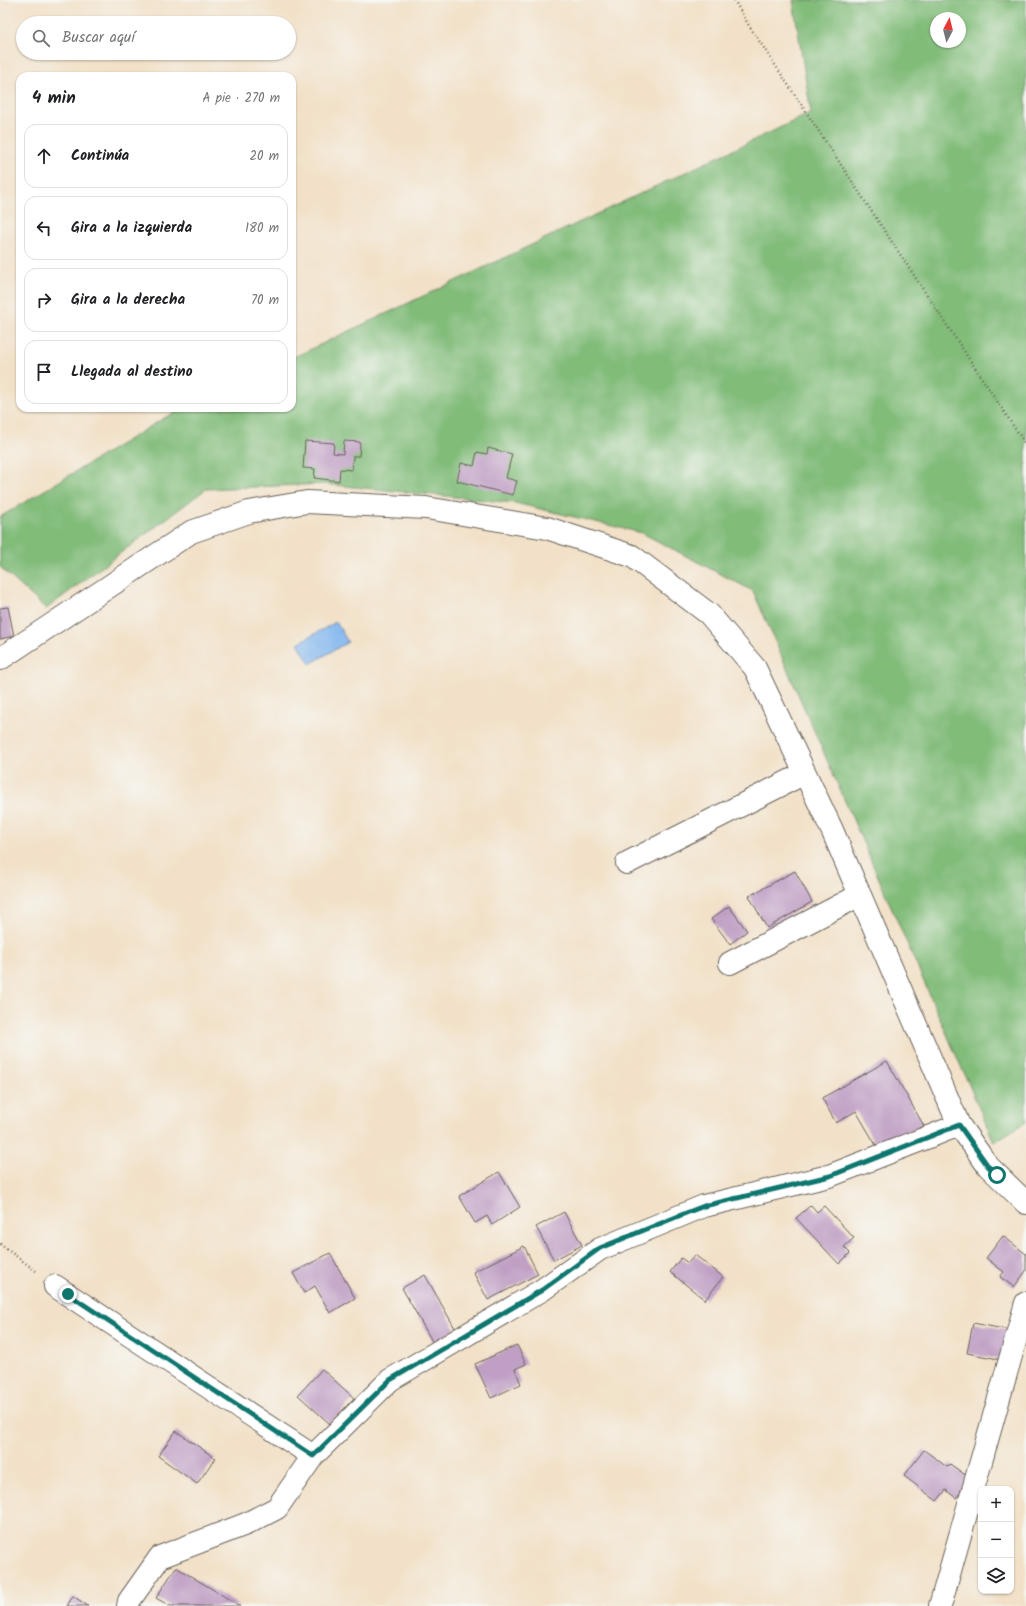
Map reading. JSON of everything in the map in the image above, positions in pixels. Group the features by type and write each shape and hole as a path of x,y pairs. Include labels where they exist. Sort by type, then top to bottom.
{"street":[{"path":"0,660 192,532 249,512 307,502 426,508 547,528 632,556 709,614 755,668 832,830 959,1125 988,1166 1026,1203"},
{"path":"627,863 805,773"},
{"path":"730,963 860,895"},
{"path":"128,1606 129,1601 160,1557 246,1524 278,1508 313,1456 390,1380 542,1290 600,1248 704,1206 830,1176 959,1125"},
{"path":"55,1286 313,1456"},
{"path":"940,1606 1026,1303"}],"path":[{"path":"734,0 748,24 1026,445"},
{"path":"0,1244 55,1286"}],"green space":[{"path":"793,0 1026,0 1026,1122 994,1142 753,591 642,533 515,503 324,484 206,489 46,609 0,567 0,517 166,417 177,412 296,412 296,356 811,113"}],"water":[{"path":"336,622 348,642 310,664 298,643"}],"building":[{"path":"305,441 334,443 333,453 343,454 344,441 360,442 359,456 353,456 352,470 340,469 339,481 314,478 315,469 303,468"},
{"path":"488,448 512,454 506,478 517,481 513,495 457,481 461,463 474,466 477,452 487,454"},
{"path":"8,607 14,636 0,639 0,608"},
{"path":"795,871 812,902 767,928 749,896"},
{"path":"729,906 747,931 730,944 711,919"},
{"path":"887,1061 924,1126 880,1152 856,1111 836,1123 822,1098"},
{"path":"499,1172 520,1207 492,1225 487,1216 475,1223 459,1196"},
{"path":"811,1205 817,1212 824,1206 854,1238 844,1247 850,1253 839,1264 796,1218"},
{"path":"564,1212 582,1245 554,1260 536,1227"},
{"path":"1003,1236 1026,1254 1026,1271 1014,1287 1000,1277 1004,1272 986,1258"},
{"path":"524,1246 538,1274 488,1300 473,1272"},
{"path":"330,1253 355,1298 330,1313 315,1286 304,1293 293,1273"},
{"path":"695,1255 723,1277 705,1300 670,1272 681,1258 688,1263"},
{"path":"425,1275 456,1330 433,1343 402,1288"},
{"path":"973,1323 1009,1330 1003,1360 967,1353"},
{"path":"517,1345 526,1364 515,1369 521,1384 491,1398 475,1364"},
{"path":"322,1369 354,1398 330,1424 298,1395"},
{"path":"176,1431 215,1458 197,1484 158,1456"},
{"path":"924,1450 947,1467 950,1464 971,1479 956,1498 946,1490 937,1501 904,1476"},
{"path":"176,1567 240,1606 170,1606 156,1598"},
{"path":"73,1596 88,1606 67,1606"}],"route":[{"path":"68,1294 313,1456 390,1380 542,1290 600,1248 704,1206 830,1176 959,1125 988,1166 997,1175"}]}
